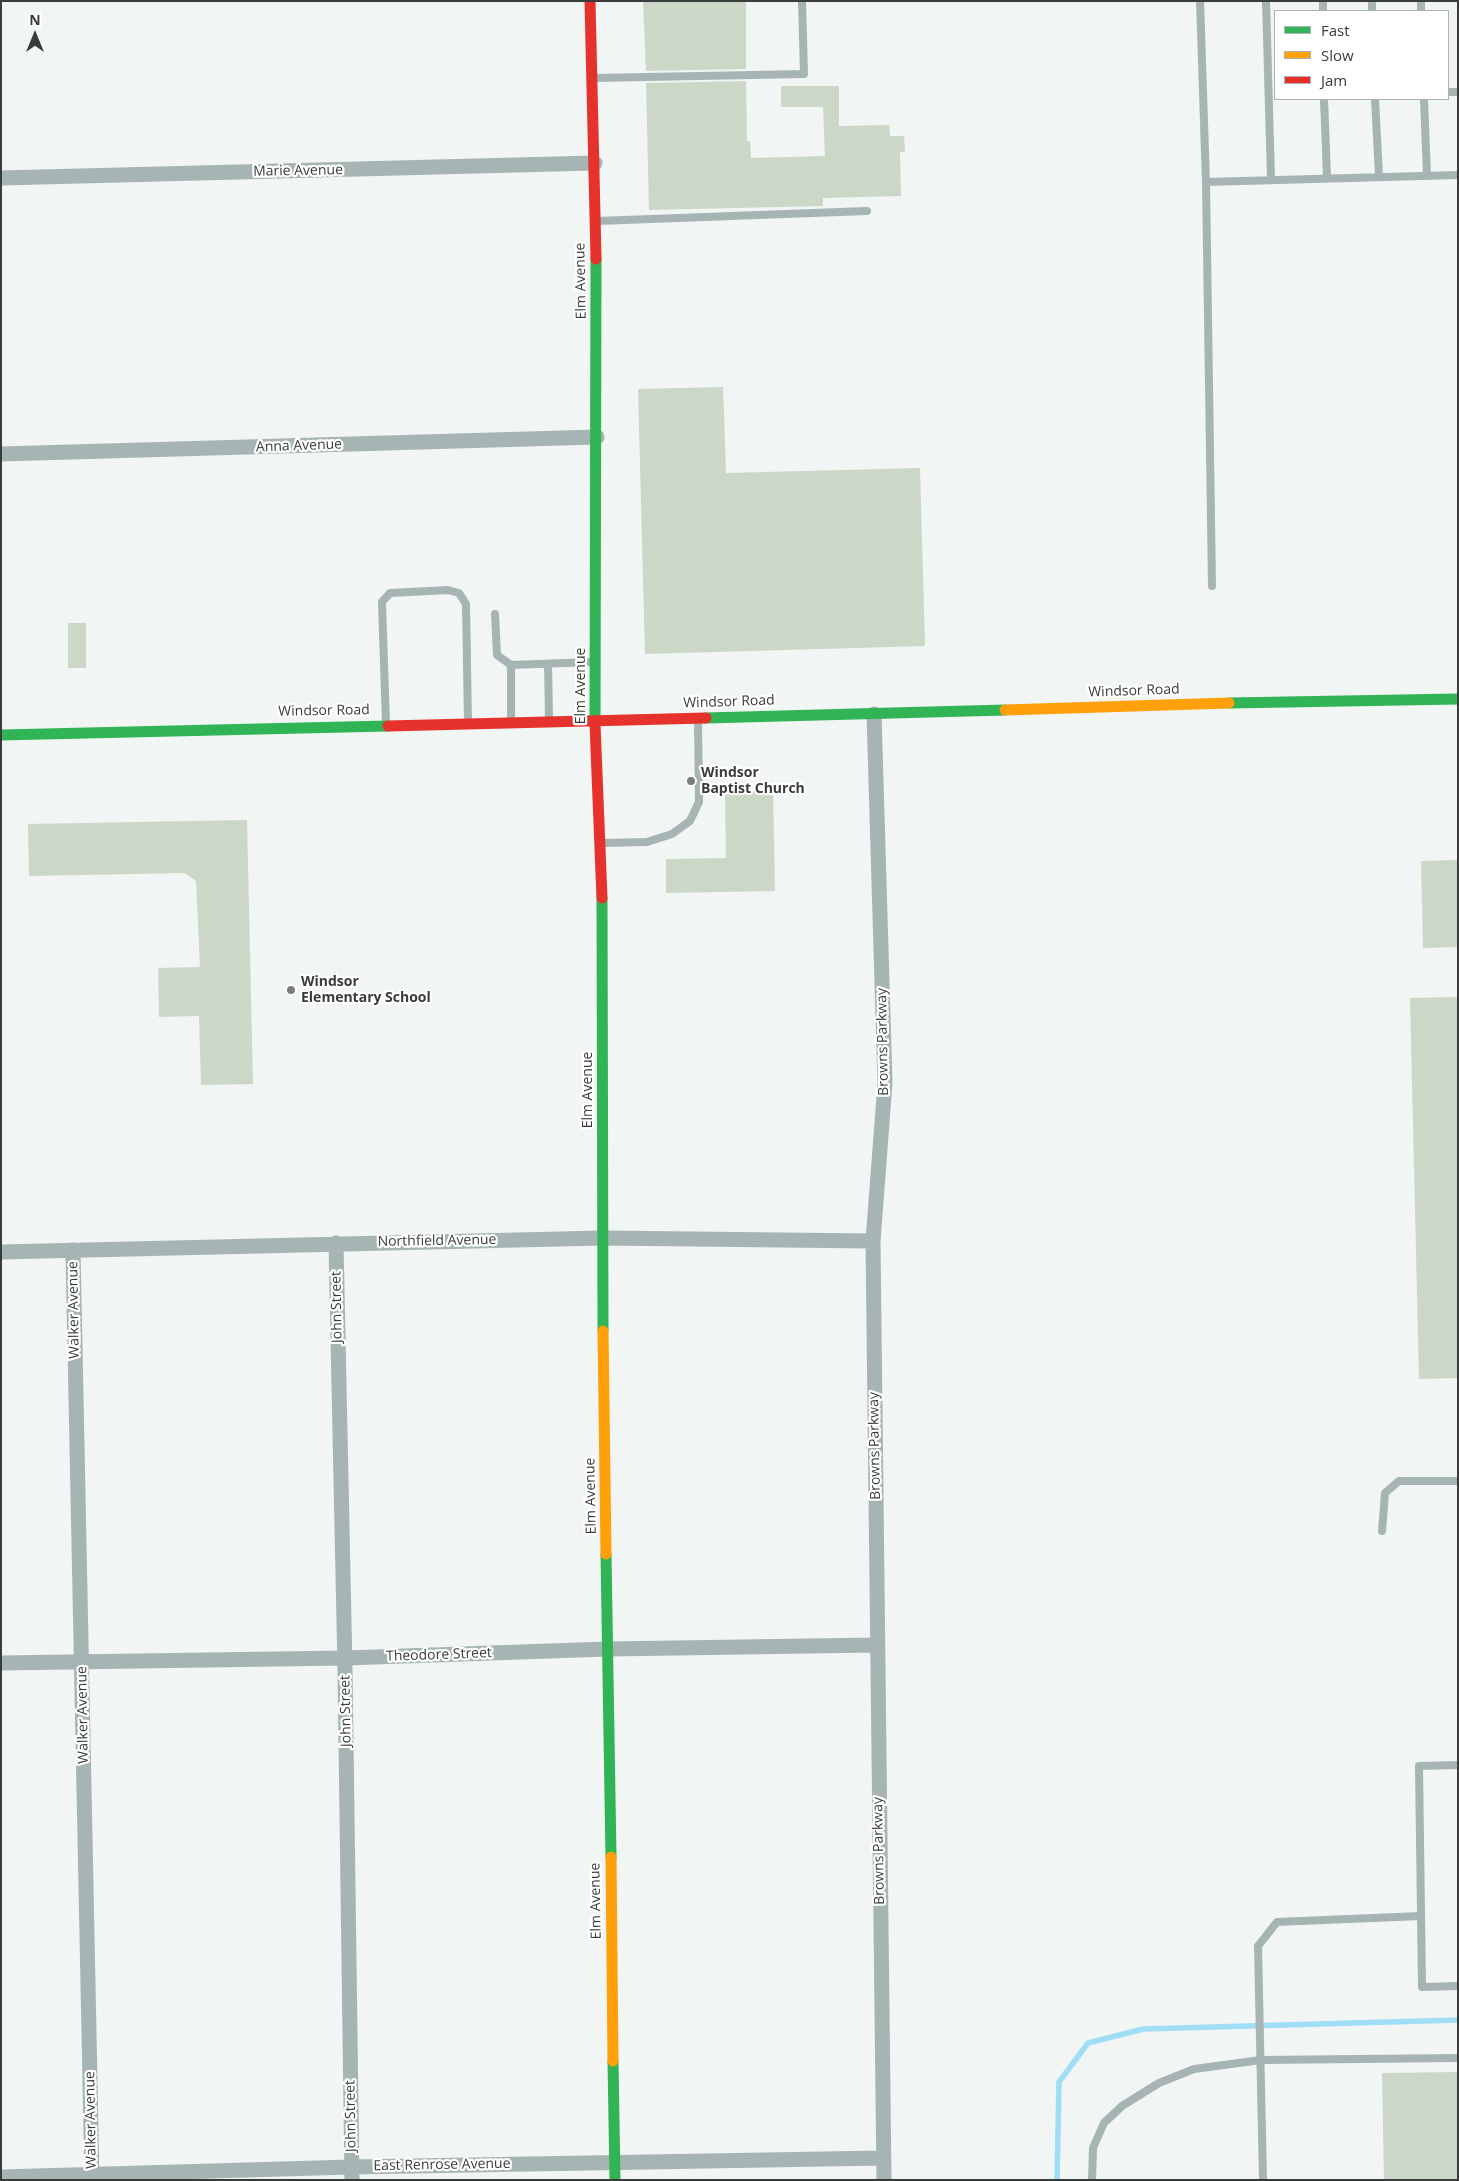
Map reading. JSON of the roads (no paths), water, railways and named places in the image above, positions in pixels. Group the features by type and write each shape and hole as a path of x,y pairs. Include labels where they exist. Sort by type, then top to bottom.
{"street":[{"name":"Elm Avenue","path":"590,1 598,437 595,721 604,935 602,1238 615,2180"},
{"name":"Marie Avenue","path":"1,178 594,163"},
{"name":"Anna Avenue","path":"1,454 598,437"},
{"name":"Windsor Road","path":"1,735 874,714 1214,703 1458,699"},
{"name":"Browns Parkway","path":"874,714 885,1083 873,1241 876,1646 884,2180"},
{"name":"Northfield Avenue","path":"1,1252 602,1238 873,1241"},
{"name":"John Street","path":"336,1243 345,1658 352,2173"},
{"name":"Walker Avenue","path":"73,1250 92,2178"},
{"name":"Theodore Street","path":"1,1663 345,1658 608,1649 876,1646"},
{"name":"East Renrose Avenue","path":"1,2177 92,2178 352,2173 615,2162 883,2158"}],"lane":[{"path":"592,78 804,74 802,1"},
{"path":"1200,1 1206,182 1212,586"},
{"path":"1266,1 1272,98 1272,179"},
{"path":"1324,100 1326,178"},
{"path":"1375,100 1379,176"},
{"path":"1424,100 1427,175"},
{"path":"1206,182 1458,174"},
{"path":"595,221 868,211"},
{"path":"386,725 382,602 390,593 448,590 459,593 466,604 468,723"},
{"path":"495,614 497,655 510,665 595,662"},
{"path":"548,664 549,722"},
{"path":"510,665 511,722"},
{"path":"600,843 647,842 672,834 690,821 699,802 698,718"},
{"path":"1382,1531 1385,1493 1399,1481 1458,1482"},
{"path":"1458,1766 1419,1766 1422,1987 1458,1986"},
{"path":"1263,2180 1258,1946 1278,1922 1421,1916"},
{"path":"1092,2180 1093,2148 1104,2123 1122,2106 1159,2083 1194,2069 1261,2060 1458,2058"}],"waterway":[{"path":"1057,2180 1059,2082 1088,2043 1143,2029 1458,2020"}],"place":[{"name":"Windsor Baptist Church","path":"691,781"},
{"name":"Windsor Elementary School","path":"291,990"}]}
